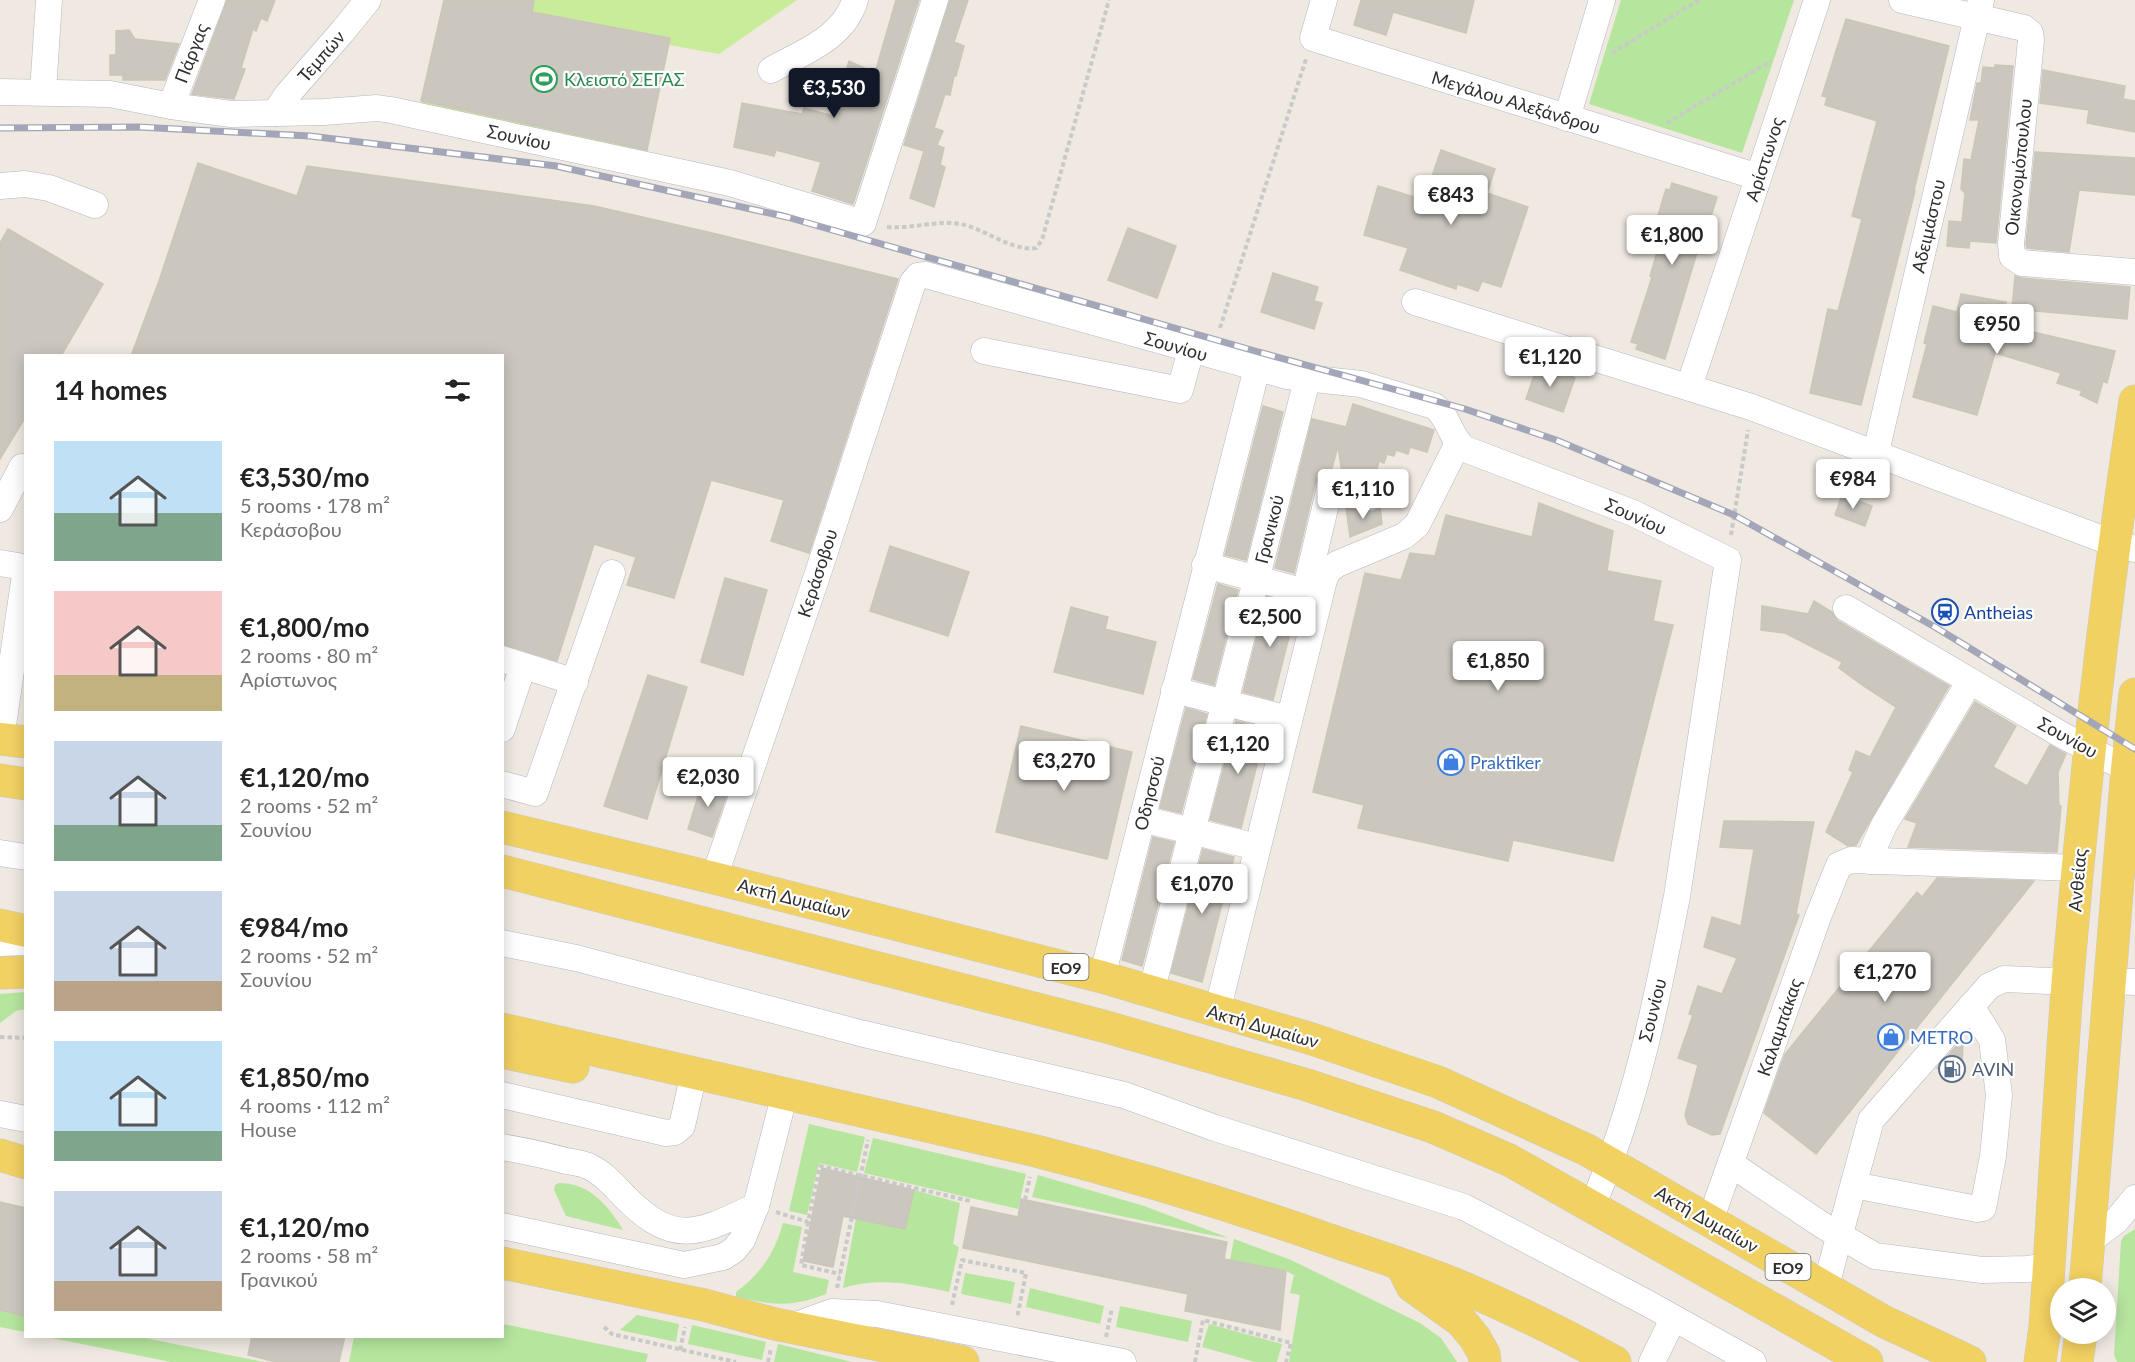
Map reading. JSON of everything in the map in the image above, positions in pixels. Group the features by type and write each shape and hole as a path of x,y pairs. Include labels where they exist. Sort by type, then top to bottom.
{"main road":[{"name":"Ανθείας","path":"2040,1362 2045,1327 2068,978 2089,750 2124,546 2135,401"},
{"path":"2086,1278 2123,981 2135,694"},
{"path":"0,780 24,784"},
{"name":"Ακτή Δυμαίων","path":"504,827 714,878 1102,977 1312,1039 1438,1082 1514,1115 1611,1163 1825,1289 1920,1340 1970,1362"},
{"name":"ΕΟ9","path":"504,872 1103,1026 1307,1085 1433,1127 1509,1160 1867,1362"},
{"path":"0,925 24,931"},
{"path":"0,973 24,972"},
{"path":"2068,978 2123,981"},
{"path":"504,1029 874,1113 1107,1169 1211,1200 1462,1287 1570,1337 1615,1362"},
{"path":"504,1052 644,1083 694,1073"},
{"path":"504,1263 704,1305 791,1328 963,1362"},
{"path":"1401,1265 1412,1286 1461,1321 1475,1338 1484,1354 1485,1362"},
{"path":"2077,1362 2080,1344"}],"street":[{"path":"43,92 49,0"},
{"name":"Πάργας","path":"171,106 212,0"},
{"name":"Τεμπών","path":"275,113 286,95 368,0"},
{"path":"771,70 829,38 845,22 855,0"},
{"path":"863,223 934,0"},
{"path":"1313,39 1324,0"},
{"path":"1567,118 1602,0"},
{"name":"Αρίστωνος","path":"1689,387 1817,0"},
{"path":"1902,0 1979,9"},
{"name":"Οικονομόπουλου","path":"1979,9 2024,28 2030,33 2031,40 2011,244 2012,256 2022,263 2135,272"},
{"name":"Αδειμάστου","path":"1876,452 1979,9"},
{"name":"Μεγάλου Αλεξάνδρου","path":"1313,39 1758,177"},
{"name":"Σουνίου","path":"0,92 110,94 171,106 231,114 391,110 730,183 863,223"},
{"path":"0,186 25,184 49,188 95,205"},
{"name":"Σουνίου","path":"926,275 1257,368 1307,380 1361,384 1434,406 1443,414 1460,446 1476,455 1555,482 1633,513 1728,560 1677,896 1648,1030 1624,1121 1611,1163 1592,1206"},
{"name":"Κεράσοβου","path":"714,878 816,579 913,282 918,276 926,275"},
{"path":"1414,302 1751,407 2124,546"},
{"path":"984,351 1180,390 1191,350"},
{"name":"Οδησσού","path":"1102,977 1205,565 1257,368"},
{"name":"Γρανικού","path":"1152,993 1307,380"},
{"path":"1313,588 1337,564 1404,536 1417,525 1454,451 1460,446"},
{"path":"0,509 22,467"},
{"path":"1216,1012 1289,719 1330,487 1369,497"},
{"path":"0,563 18,566 24,572"},
{"path":"1205,565 1256,579 1313,588"},
{"path":"504,785 535,793 612,573"},
{"path":"9,740 5,681 24,580"},
{"name":"Σουνίου","path":"1846,608 2089,750 2131,771"},
{"path":"504,717 513,663 575,682"},
{"path":"1870,861 1884,825 1970,681"},
{"path":"1174,690 1289,719"},
{"path":"1142,819 1257,847"},
{"path":"0,853 24,857"},
{"name":"Καλαμπάκας","path":"1710,1221 1833,876 1843,862 2078,868"},
{"path":"0,943 24,942"},
{"path":"504,943 576,958 860,1033 1124,1095 1215,1128 1464,1207 1753,1362"},
{"path":"1825,1289 1871,1120 1989,986 2004,979 2049,981 2068,978"},
{"path":"1854,1185 1977,1209 1983,1208 1993,1156 1999,1095 1992,1040 1971,1006"},
{"path":"504,1095 666,1133 675,1132 682,1126 694,1073"},
{"path":"504,1226 684,1266 723,1257 734,1250 742,1240 756,1206 784,1093"},
{"path":"0,1114 24,1119"},
{"path":"504,1147 589,1167 613,1185 637,1209 654,1221 675,1231 693,1232 711,1227 756,1206"},
{"path":"1731,1164 1868,1254 1886,1259 1982,1270 2049,1266"},
{"path":"2089,1241 2125,1220 2135,1198"},
{"path":"684,1266 704,1305"},
{"path":"791,1328 832,1312 877,1314 1123,1362"},
{"path":"1652,1362 1673,1319"}],"path":[{"path":"863,223 902,228 942,223 959,224 973,227 1026,250 1036,248 1042,240 1109,0"},
{"path":"1580,72 1699,0"},
{"path":"1220,328 1313,39"},
{"path":"1639,140 1803,42"},
{"path":"1728,560 1751,407"},
{"path":"0,1037 24,1038"},
{"path":"832,1312 874,1113"},
{"path":"840,1274 801,1265 820,1166 970,1201"},
{"path":"756,1206 808,1221"},
{"path":"947,1326 962,1260 1026,1273 1012,1340"},
{"path":"1195,1362 1203,1320 1290,1343 1286,1362"},
{"path":"604,1327 612,1334 736,1362"}],"green space":[{"name":"Κλειστό ΣΕΓΑΣ","path":"444,0 797,0 719,54 669,45 646,153 421,104"},
{"path":"1621,0 1794,0 1742,153 1589,104"},
{"path":"24,992 24,1009 16,1011 0,1023 0,994"},
{"path":"809,1124 865,1137 857,1172 819,1163 807,1215 789,1211"},
{"path":"873,1138 1026,1174 1018,1209 864,1173"},
{"path":"1038,1175 1144,1206 1229,1238 1032,1197"},
{"path":"559,1183 580,1187 597,1197 623,1230 566,1216 554,1190 555,1185"},
{"path":"914,1190 960,1203 953,1244 959,1247 949,1292 909,1284 883,1282 843,1288 856,1218 905,1229"},
{"path":"783,1223 802,1227 793,1272 829,1280 826,1294 802,1302 781,1304 736,1297 736,1292 753,1278 766,1262"},
{"path":"2135,1229 2135,1362 2117,1362 2114,1355 2121,1241 2124,1236"},
{"path":"1234,1239 1291,1260 1420,1323 1441,1338 1457,1362 1289,1362 1300,1295 1290,1293 1294,1275 1286,1271 1230,1260"},
{"path":"965,1273 1015,1282 1011,1304 961,1294"},
{"path":"1030,1288 1104,1306 1100,1324 1026,1307"},
{"path":"1120,1306 1192,1321 1188,1342 1116,1327"},
{"path":"0,1308 24,1313 24,1332 0,1327"},
{"path":"637,1315 679,1324 676,1342 620,1330"},
{"path":"504,1324 648,1354 646,1362 349,1362 354,1338 504,1338"},
{"path":"1209,1324 1282,1344 1277,1362 1255,1362 1202,1347"},
{"path":"692,1325 766,1342 762,1360 688,1344"},
{"path":"52,1338 145,1338 264,1362 171,1362"},
{"path":"778,1344 852,1362 774,1362"}],"building":[{"path":"227,0 275,0 267,21 261,18 256,31 253,29 241,68 245,69 234,99 192,94"},
{"name":"Κλειστό ΣΕΓΑΣ","path":"444,0 534,0 532,12 670,38 647,150 421,101"},
{"path":"896,0 919,0 853,204 812,191 821,162 776,150 774,156 734,147 742,103 802,114 804,108 833,116 849,61 875,73"},
{"path":"950,0 968,0 954,42 964,46 950,95 945,94 934,128 943,131 937,145 944,148 940,165 945,167 934,207 910,198 924,151 904,145"},
{"path":"1361,0 1474,0 1466,33 1393,12 1386,35 1354,25"},
{"path":"1846,19 1949,46 1861,405 1810,393 1828,309 1838,311 1862,219 1852,216 1877,121 1825,105 1827,97 1822,96"},
{"path":"129,30 135,39 179,44 165,80 123,80 123,75 110,75 110,55 116,55 116,31"},
{"path":"1995,65 2013,66 1996,243 1970,241 1969,248 1947,246 1949,221 1962,222 1965,193 1961,189 1964,159 1971,160 1979,120 1970,120 1977,83 1981,83 1983,67 1995,68"},
{"path":"2043,70 2125,86 2123,99 2135,101 2135,132 2087,123 2089,110 2040,103"},
{"path":"1441,150 1495,169 1487,193 1528,207 1501,287 1482,281 1478,291 1457,284 1456,289 1400,270 1408,248 1364,235 1378,186 1424,200"},
{"path":"2035,152 2135,158 2135,195 2079,190 2069,252 2027,248"},
{"path":"198,163 297,196 307,166 594,206 898,279 809,553 771,541 784,500 711,480 674,598 627,585 636,557 594,544 557,661 504,645 504,354 132,354 159,281"},
{"path":"1672,183 1717,197 1705,237 1702,236 1665,359 1636,349 1638,344 1631,342 1652,277 1650,276 1665,225 1656,222 1666,189 1670,190"},
{"path":"1128,228 1176,246 1157,298 1108,280"},
{"path":"8,229 103,284 62,354 24,354 24,419 0,459 0,243"},
{"path":"1273,273 1318,287 1314,301 1322,303 1314,329 1261,312"},
{"path":"2015,276 2130,287 2127,319 2012,309"},
{"path":"1961,294 2006,302 2003,325 2115,351 2107,383 2103,381 2097,403 2080,395 2082,391 2057,383 2061,373 1995,353 1977,415 1913,397 1927,344 1924,343 1933,306 1957,312"},
{"path":"1538,364 1575,378 1563,412 1526,399"},
{"path":"1353,404 1434,430 1427,452 1410,447 1408,454 1396,450 1394,456 1387,454 1384,463 1379,461 1373,483 1342,474 1338,446 1331,472 1320,476 1315,484 1294,573 1275,568 1312,419 1346,427"},
{"path":"1263,406 1283,412 1246,560 1225,555"},
{"path":"1842,495 1872,506 1865,526 1835,515"},
{"path":"1539,503 1613,531 1607,571 1661,581 1653,621 1673,625 1613,861 1513,840 1508,861 1358,828 1364,805 1313,792 1365,573 1401,580 1410,553 1435,556 1446,515 1532,537"},
{"path":"1346,507 1366,512 1380,507 1382,524 1350,537"},
{"path":"890,546 969,572 948,636 870,611"},
{"path":"725,578 767,590 743,675 701,662"},
{"path":"1218,584 1238,590 1214,685 1193,679"},
{"path":"1267,597 1297,605 1273,700 1243,692"},
{"path":"1814,601 1832,612 1838,621 1949,686 1856,845 1848,846 1826,832 1853,772 1849,770 1856,751 1870,757 1896,707 1839,668 1842,662 1785,633 1761,630 1762,606 1808,614"},
{"path":"1071,607 1108,617 1105,629 1156,642 1143,694 1054,672"},
{"path":"648,675 687,687 647,819 604,806"},
{"path":"1975,702 2016,726 1993,767 2027,786 2050,745 2066,754 2058,772 2059,806 2061,806 2057,852 1908,847 1917,823 1905,819"},
{"path":"1186,708 1207,714 1181,813 1160,808"},
{"path":"1236,721 1266,729 1241,828 1210,820"},
{"path":"1021,726 1132,752 1107,859 996,832"},
{"path":"703,780 729,788 712,837 688,829"},
{"path":"1724,821 1814,822 1796,914 1799,915 1720,1134 1712,1135 1688,1124 1685,1115 1698,1065 1678,1058 1693,1015 1689,1014 1698,986 1722,994 1737,958 1704,947 1712,917 1741,926 1754,849 1720,847"},
{"path":"1153,837 1174,842 1142,966 1122,960"},
{"path":"1203,849 1234,857 1202,982 1171,973"},
{"path":"1937,878 2034,881 1816,1154 1764,1113 1785,1054 1917,892 1922,897"},
{"path":"1963,1038 1962,1068 1937,1068"},
{"path":"822,1168 914,1190 905,1229 843,1216 833,1267 803,1261"},
{"path":"1021,1199 1227,1242 1224,1259 1286,1271 1280,1330 1185,1311 1188,1294 963,1248 971,1207 1018,1217"},
{"path":"0,1202 24,1208 24,1316 0,1310"},
{"path":"252,1338 345,1338 339,1362 276,1362 248,1355"}],"railway":[{"path":"0,128 138,127 310,136 556,166 787,217 1465,409 1556,440 1734,515 1935,627 2135,749"}],"place":[{"name":"Κλειστό ΣΕΓΑΣ","path":"544,79"},
{"name":"Antheias","path":"1945,612"},
{"name":"Praktiker","path":"1451,762"},
{"name":"METRO","path":"1891,1037"},
{"name":"AVIN","path":"1952,1069"}]}
